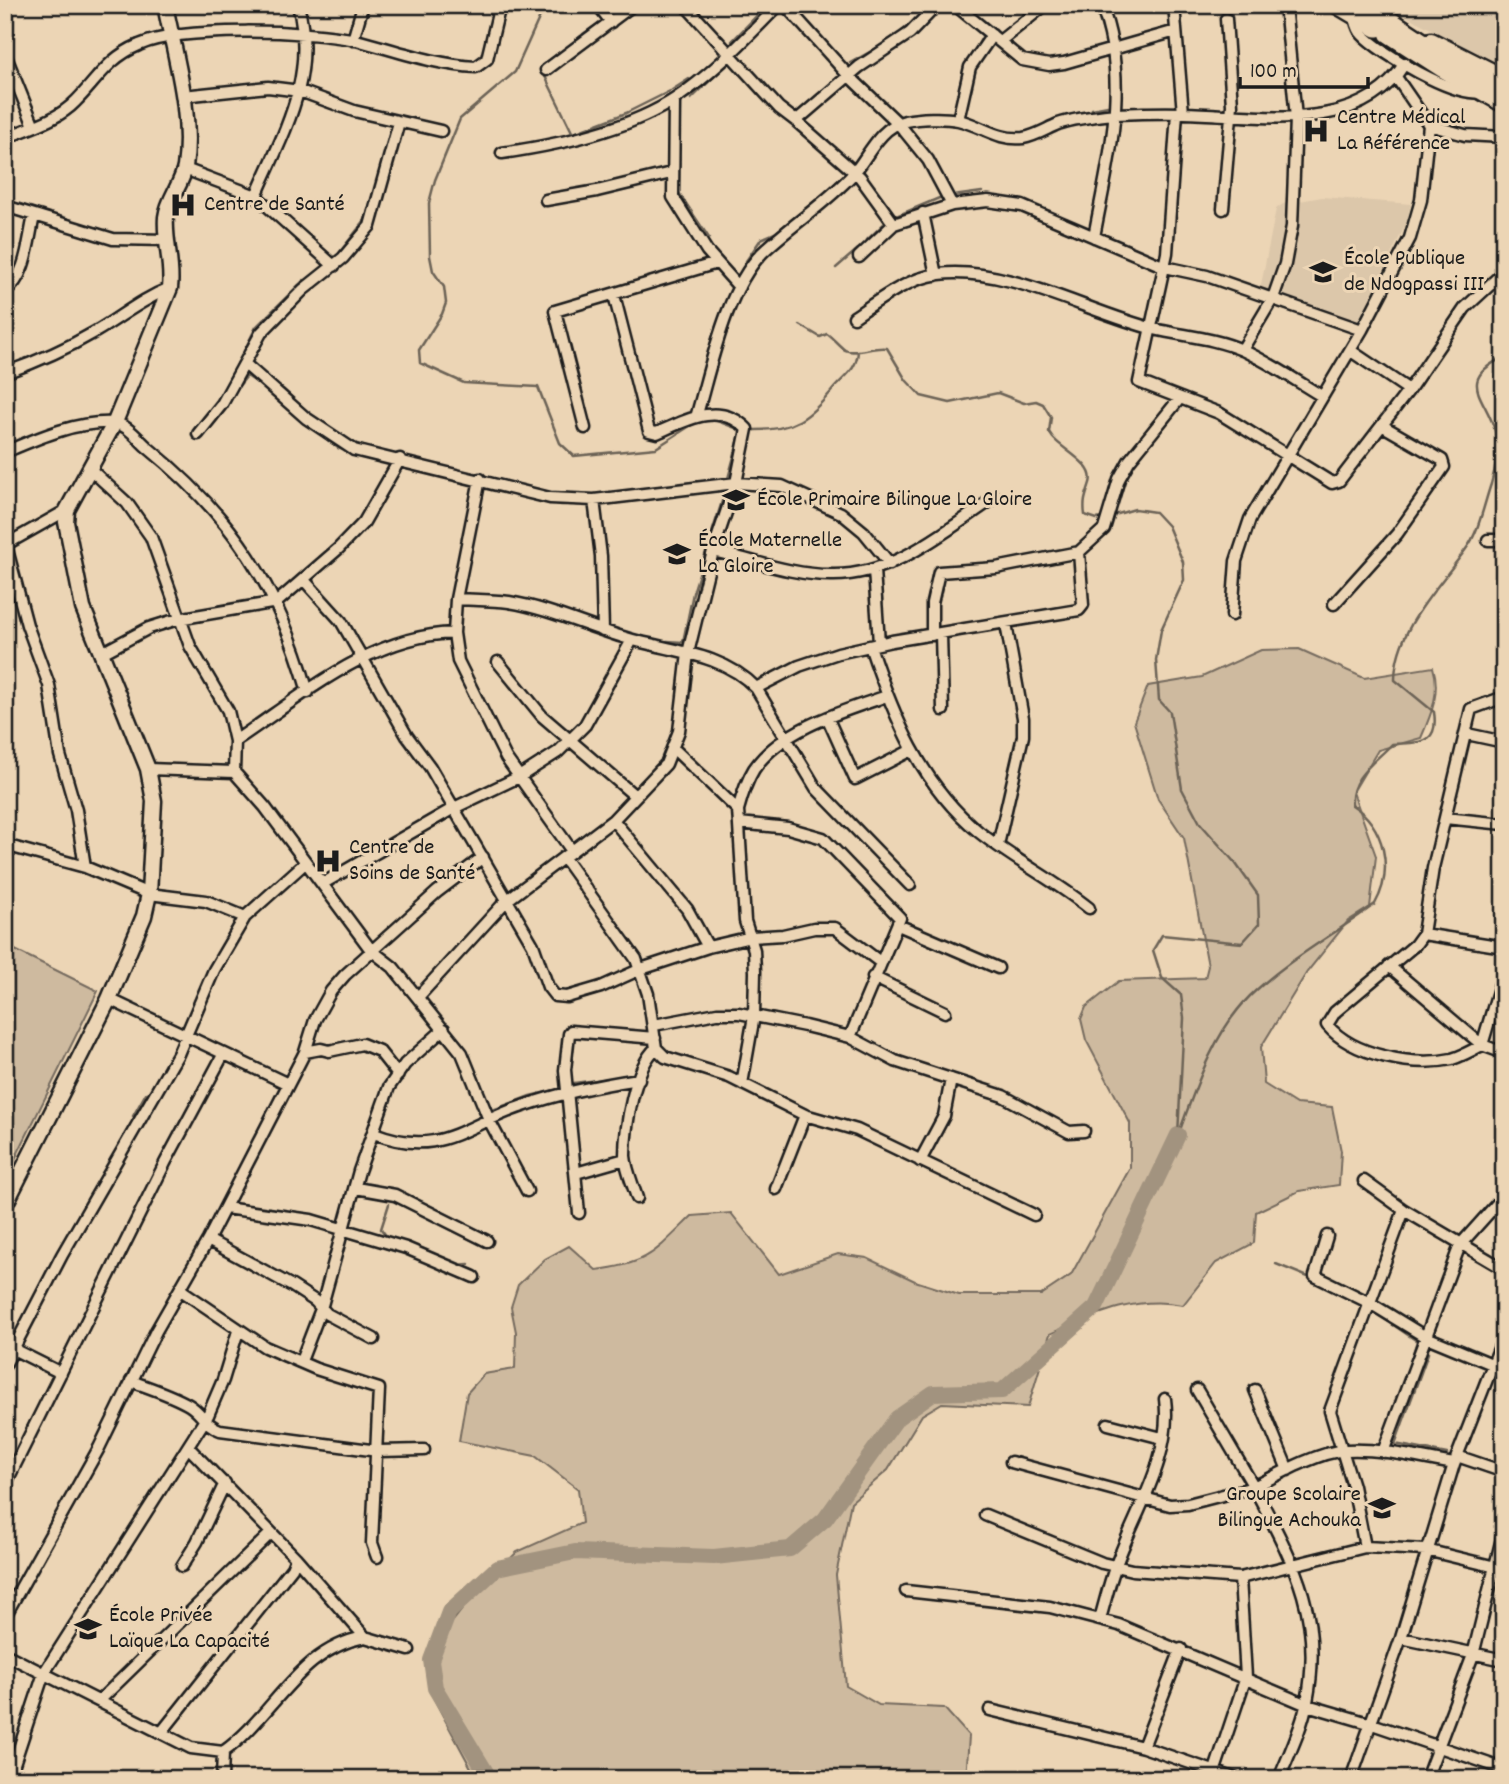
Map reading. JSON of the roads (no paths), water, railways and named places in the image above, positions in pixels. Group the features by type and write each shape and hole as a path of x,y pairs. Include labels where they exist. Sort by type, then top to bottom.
{"highway":[{"path":"1353,8 1387,20 1457,65 1504,91"}],"main road":[{"path":"5,1205 109,999 144,916 149,894 154,801 148,769 100,654 76,581 67,510 116,422 170,288 166,217 172,194 185,169 187,126 165,5"},
{"path":"1387,20 1504,78"},
{"path":"1387,20 1482,92 1504,104"}],"street":[{"path":"256,196 300,91 305,33 298,5"},
{"path":"353,40 363,5"},
{"path":"5,138 62,113 76,102 102,68 138,45 171,34 305,33 353,40 476,67 487,59 500,5"},
{"path":"598,5 611,22"},
{"path":"546,70 634,5"},
{"path":"685,5 779,108 855,171 894,224"},
{"path":"502,153 579,138 674,100 730,54 779,5"},
{"path":"785,5 849,76 898,123 928,160 952,205"},
{"path":"796,121 849,76 910,33 937,5"},
{"path":"955,5 1022,60 1049,65 1176,31"},
{"path":"958,120 970,66 996,38 1045,5"},
{"path":"1094,237 1116,114 1117,81 1112,47 1101,5"},
{"path":"1174,5 1180,113 1165,267 1139,382 1219,413 1285,456 1336,484 1383,426 1465,308 1504,272"},
{"path":"1242,350 1273,298 1285,264 1292,226 1296,118 1285,5"},
{"path":"1353,8 1361,33 1405,63 1459,91 1482,92"},
{"path":"1223,208 1232,116 1226,19"},
{"path":"5,54 34,126"},
{"path":"697,414 739,287 761,254 855,171 873,144 898,123 925,119 958,120 1011,139 1027,138 1084,118 1116,114 1180,113 1296,118 1321,116 1354,105 1396,77 1405,63"},
{"path":"1396,77 1429,125 1465,135 1504,137"},
{"path":"183,96 268,87 300,91 354,111 441,131"},
{"path":"674,100 671,187 677,207 717,263 739,287"},
{"path":"198,434 222,404 261,333 303,290 334,266 370,226 399,122"},
{"path":"1232,615 1239,543 1285,456 1351,351 1410,238 1421,200 1429,125"},
{"path":"185,169 256,196 334,266"},
{"path":"545,200 671,173"},
{"path":"859,257 894,224 923,213 952,205 988,201 1023,206 1165,267 1207,276 1362,330"},
{"path":"5,206 113,239 168,240"},
{"path":"923,213 936,275"},
{"path":"5,292 17,279 23,265 34,216"},
{"path":"585,428 555,311 717,263"},
{"path":"854,317 892,292 936,275 968,272 1152,328 1242,350 1321,395"},
{"path":"5,373 60,351 96,331 140,301 170,288"},
{"path":"419,996 506,901 612,820 666,764 674,749 688,653 713,551 736,483 747,429 720,415 697,414 657,433 649,431 614,295"},
{"path":"1351,351 1409,390"},
{"path":"246,364 330,436 354,450 400,459 550,498 594,500 736,483 782,486 841,513 864,532 890,564"},
{"path":"943,710 932,603 939,572 996,568 1079,552 1105,526 1109,509 1129,461 1180,398"},
{"path":"7,447 61,431 116,422 189,482 241,543 277,601 308,692"},
{"path":"1334,604 1397,534 1444,467 1442,460 1383,426"},
{"path":"100,654 149,628 178,619 277,601 304,580 364,522 400,459"},
{"path":"90,469 127,503 151,537 178,619 190,646 218,690 236,741 234,772 265,807 371,950 393,967 419,996 462,1053 490,1122 527,1191"},
{"path":"480,479 456,599 454,633 458,661 506,758 641,969 654,1025 655,1043 665,1057 743,1084 805,1115 857,1130 1034,1215"},
{"path":"713,551 813,574 835,575 874,570 890,564 996,497"},
{"path":"594,500 601,556 603,631"},
{"path":"67,510 6,544 27,625 49,685 60,755 76,810 85,867"},
{"path":"1488,540 1504,540"},
{"path":"756,688 799,666 875,645 1006,624 1082,608 1079,552"},
{"path":"874,570 875,645 887,696 912,750 949,806 998,845 1057,882 1089,908"},
{"path":"304,580 341,621 407,736 430,767 533,945 548,987 555,996 566,997 601,987 641,969 708,947 751,937 835,928 880,962"},
{"path":"456,599 510,603 632,640 724,664 746,677 756,688 823,797 910,885"},
{"path":"998,845 1023,736 1023,718 1006,624"},
{"path":"236,741 364,658 414,636 454,633"},
{"path":"322,884 454,808 519,777 570,742 585,725 632,640"},
{"path":"498,662 527,700 570,742 635,796"},
{"path":"743,1084 754,1016 755,972 751,937 745,921 738,810 747,782 755,767 787,739 828,719 887,696"},
{"path":"1504,697 1472,707 1445,818 1423,934 1335,1012 1328,1027 1347,1042 1414,1062 1450,1059 1482,1045 1504,971"},
{"path":"828,719 855,779 912,750"},
{"path":"1467,734 1504,742"},
{"path":"674,749 738,810"},
{"path":"148,769 234,772"},
{"path":"1445,818 1504,824"},
{"path":"612,820 687,909 708,947"},
{"path":"739,823 788,828 823,838 899,916 898,925 849,1037"},
{"path":"5,845 85,867 149,894 206,901 245,917"},
{"path":"5,1616 64,1515 131,1381 225,1208 305,1052 315,1020 331,991 371,950 483,857"},
{"path":"5,1365 185,1037 215,970 245,917 305,863"},
{"path":"898,925 998,968"},
{"path":"1423,934 1504,947"},
{"path":"1389,966 1482,1045 1504,1053"},
{"path":"873,977 945,1012"},
{"path":"109,999 288,1084"},
{"path":"654,1025 710,1013 754,1016 849,1037 895,1061 1003,1096 1069,1132 1084,1131"},
{"path":"301,1361 321,1309 383,1102 398,1075 444,1029"},
{"path":"579,1213 565,1070 571,1031 655,1043"},
{"path":"637,1198 625,1159 632,1098 646,1059 655,1043"},
{"path":"305,1052 321,1049 329,1051 362,1044 379,1051 398,1075"},
{"path":"5,1485 165,1163 223,1055"},
{"path":"374,1133 396,1141 423,1143 453,1138 520,1107 567,1090 639,1079"},
{"path":"920,1161 944,1116 951,1079"},
{"path":"776,1189 805,1115"},
{"path":"576,1173 625,1159"},
{"path":"1364,1181 1404,1210 1504,1269"},
{"path":"356,1188 395,1195 487,1241"},
{"path":"1383,1452 1460,1245 1504,1196"},
{"path":"225,1208 287,1214 345,1230 406,1248 474,1277"},
{"path":"1365,1547 1343,1450 1332,1424 1330,1410 1404,1210"},
{"path":"1327,1236 1315,1276 1370,1303 1424,1336 1499,1367"},
{"path":"208,1240 292,1286 321,1309 374,1339"},
{"path":"181,1290 265,1347 379,1389 372,1543 377,1557"},
{"path":"10,1778 44,1673 189,1448 223,1380 238,1331"},
{"path":"1351,1779 1401,1637 1456,1460 1499,1367 1504,1336"},
{"path":"13,1349 61,1373"},
{"path":"131,1381 186,1403 198,1412 204,1421 220,1430 378,1451 424,1450"},
{"path":"1197,1390 1254,1487 1295,1567 1314,1638 1307,1705 1279,1779"},
{"path":"1255,1390 1288,1470"},
{"path":"1100,1619 1115,1567 1147,1499 1167,1419 1166,1399"},
{"path":"1108,1424 1162,1438"},
{"path":"189,1448 296,1558 365,1637"},
{"path":"1012,1462 1170,1505 1188,1504 1254,1487 1288,1470 1343,1450 1456,1460 1504,1472"},
{"path":"183,1566 225,1483"},
{"path":"985,1515 1115,1567 1240,1578 1295,1567 1365,1547 1426,1550 1500,1569"},
{"path":"1426,1779 1473,1655 1500,1569 1504,1530"},
{"path":"100,1700 271,1533"},
{"path":"161,1733 292,1569 296,1558"},
{"path":"1213,1775 1246,1677 1240,1578"},
{"path":"906,1591 1031,1605 1100,1619 1181,1649 1307,1705 1372,1724 1503,1769 1497,1779"},
{"path":"222,1779 222,1752 312,1662 337,1645 365,1637 409,1650"},
{"path":"1401,1637 1504,1660"},
{"path":"1143,1747 1181,1649"},
{"path":"5,1654 191,1748 222,1752"},
{"path":"990,1710 1143,1747 1213,1775 1237,1779"}],"waterway":[{"path":"545,5 515,72 460,119 435,180 429,203 430,256 433,271 444,287 446,303 419,350 420,363 464,383 538,387 560,443 574,456 656,448 696,422"},
{"path":"610,13 625,5"},
{"path":"732,41 767,5"},
{"path":"1095,7 1104,34"},
{"path":"583,34 606,18"},
{"path":"902,31 916,19"},
{"path":"971,58 984,33"},
{"path":"571,46 581,36"},
{"path":"850,63 891,40"},
{"path":"166,42 169,62"},
{"path":"1069,58 1089,51"},
{"path":"691,99 731,60"},
{"path":"542,70 574,136"},
{"path":"672,90 689,79"},
{"path":"574,133 626,113 670,91"},
{"path":"872,105 885,117"},
{"path":"1092,109 1113,105"},
{"path":"339,253 365,220 387,148"},
{"path":"852,166 863,152"},
{"path":"746,261 761,239 775,233 842,179"},
{"path":"828,204 857,179"},
{"path":"677,190 709,238"},
{"path":"953,196 982,192"},
{"path":"894,217 944,196"},
{"path":"867,240 888,220"},
{"path":"836,268 858,249"},
{"path":"244,351 256,327 304,280"},
{"path":"800,325 820,337 827,334 845,350 887,348 906,380 921,396 950,403 998,393 1024,403 1036,401 1043,404 1051,417 1049,432 1084,464 1091,476 1085,515 1097,519 1105,517"},
{"path":"751,430 779,428 800,421 817,407 850,371 856,363 858,351"},
{"path":"1179,1133 1207,1060 1237,1010 1279,971 1375,904 1381,891 1385,863 1383,850 1372,825 1352,805 1352,795 1364,771 1392,744 1425,740 1433,731 1434,712 1395,680 1397,661 1410,626 1471,542 1478,526 1493,478 1497,451 1495,431 1478,391 1477,382 1480,374 1504,357"},
{"path":"234,372 238,362"},
{"path":"238,387 247,376 266,389"},
{"path":"283,389 311,415"},
{"path":"316,419 343,437"},
{"path":"712,419 741,430"},
{"path":"306,423 338,448 349,452"},
{"path":"727,482 740,435"},
{"path":"351,442 378,451"},
{"path":"667,641 683,642 693,593 725,492 716,490"},
{"path":"508,493 561,505 584,504"},
{"path":"1111,516 1135,509 1155,512 1168,526 1183,562 1184,580 1161,630 1156,660 1159,700 1170,712 1182,789 1200,823 1236,864 1258,895 1259,924 1242,943 1162,935 1153,950 1162,978 1181,995 1184,1018 1178,1135"},
{"path":"868,656 875,674"},
{"path":"229,915 236,919 230,931"},
{"path":"571,1089 574,1083 636,1075"},
{"path":"490,1111 530,1096 564,1088"},
{"path":"133,1116 146,1093"},
{"path":"490,1779 435,1688 431,1660 449,1612 497,1568 575,1552 714,1557 790,1549 825,1519 897,1418 933,1393 1002,1391 1096,1307 1178,1135"},
{"path":"388,1238 381,1229 389,1204"},
{"path":"456,1265 469,1264"},
{"path":"1276,1264 1313,1279"},
{"path":"1371,1310 1417,1341 1402,1388"},
{"path":"1428,1344 1428,1353 1395,1444 1447,1454"},
{"path":"1392,1414 1398,1397"}],"place":[{"name":"Centre Médical La Référence","path":"1316,131"},
{"name":"Centre de Santé","path":"183,205"},
{"name":"École Publique de Ndogpassi III","path":"1323,272"},
{"name":"École Primaire Bilingue La Gloire","path":"736,500"},
{"name":"École Maternelle La Gloire","path":"677,554"},
{"name":"Centre de Soins de Santé","path":"328,861"},
{"name":"Groupe Scolaire Bilingue Achouka","path":"1382,1508"},
{"name":"École Privée Laïque La Capacité","path":"88,1629"}]}
